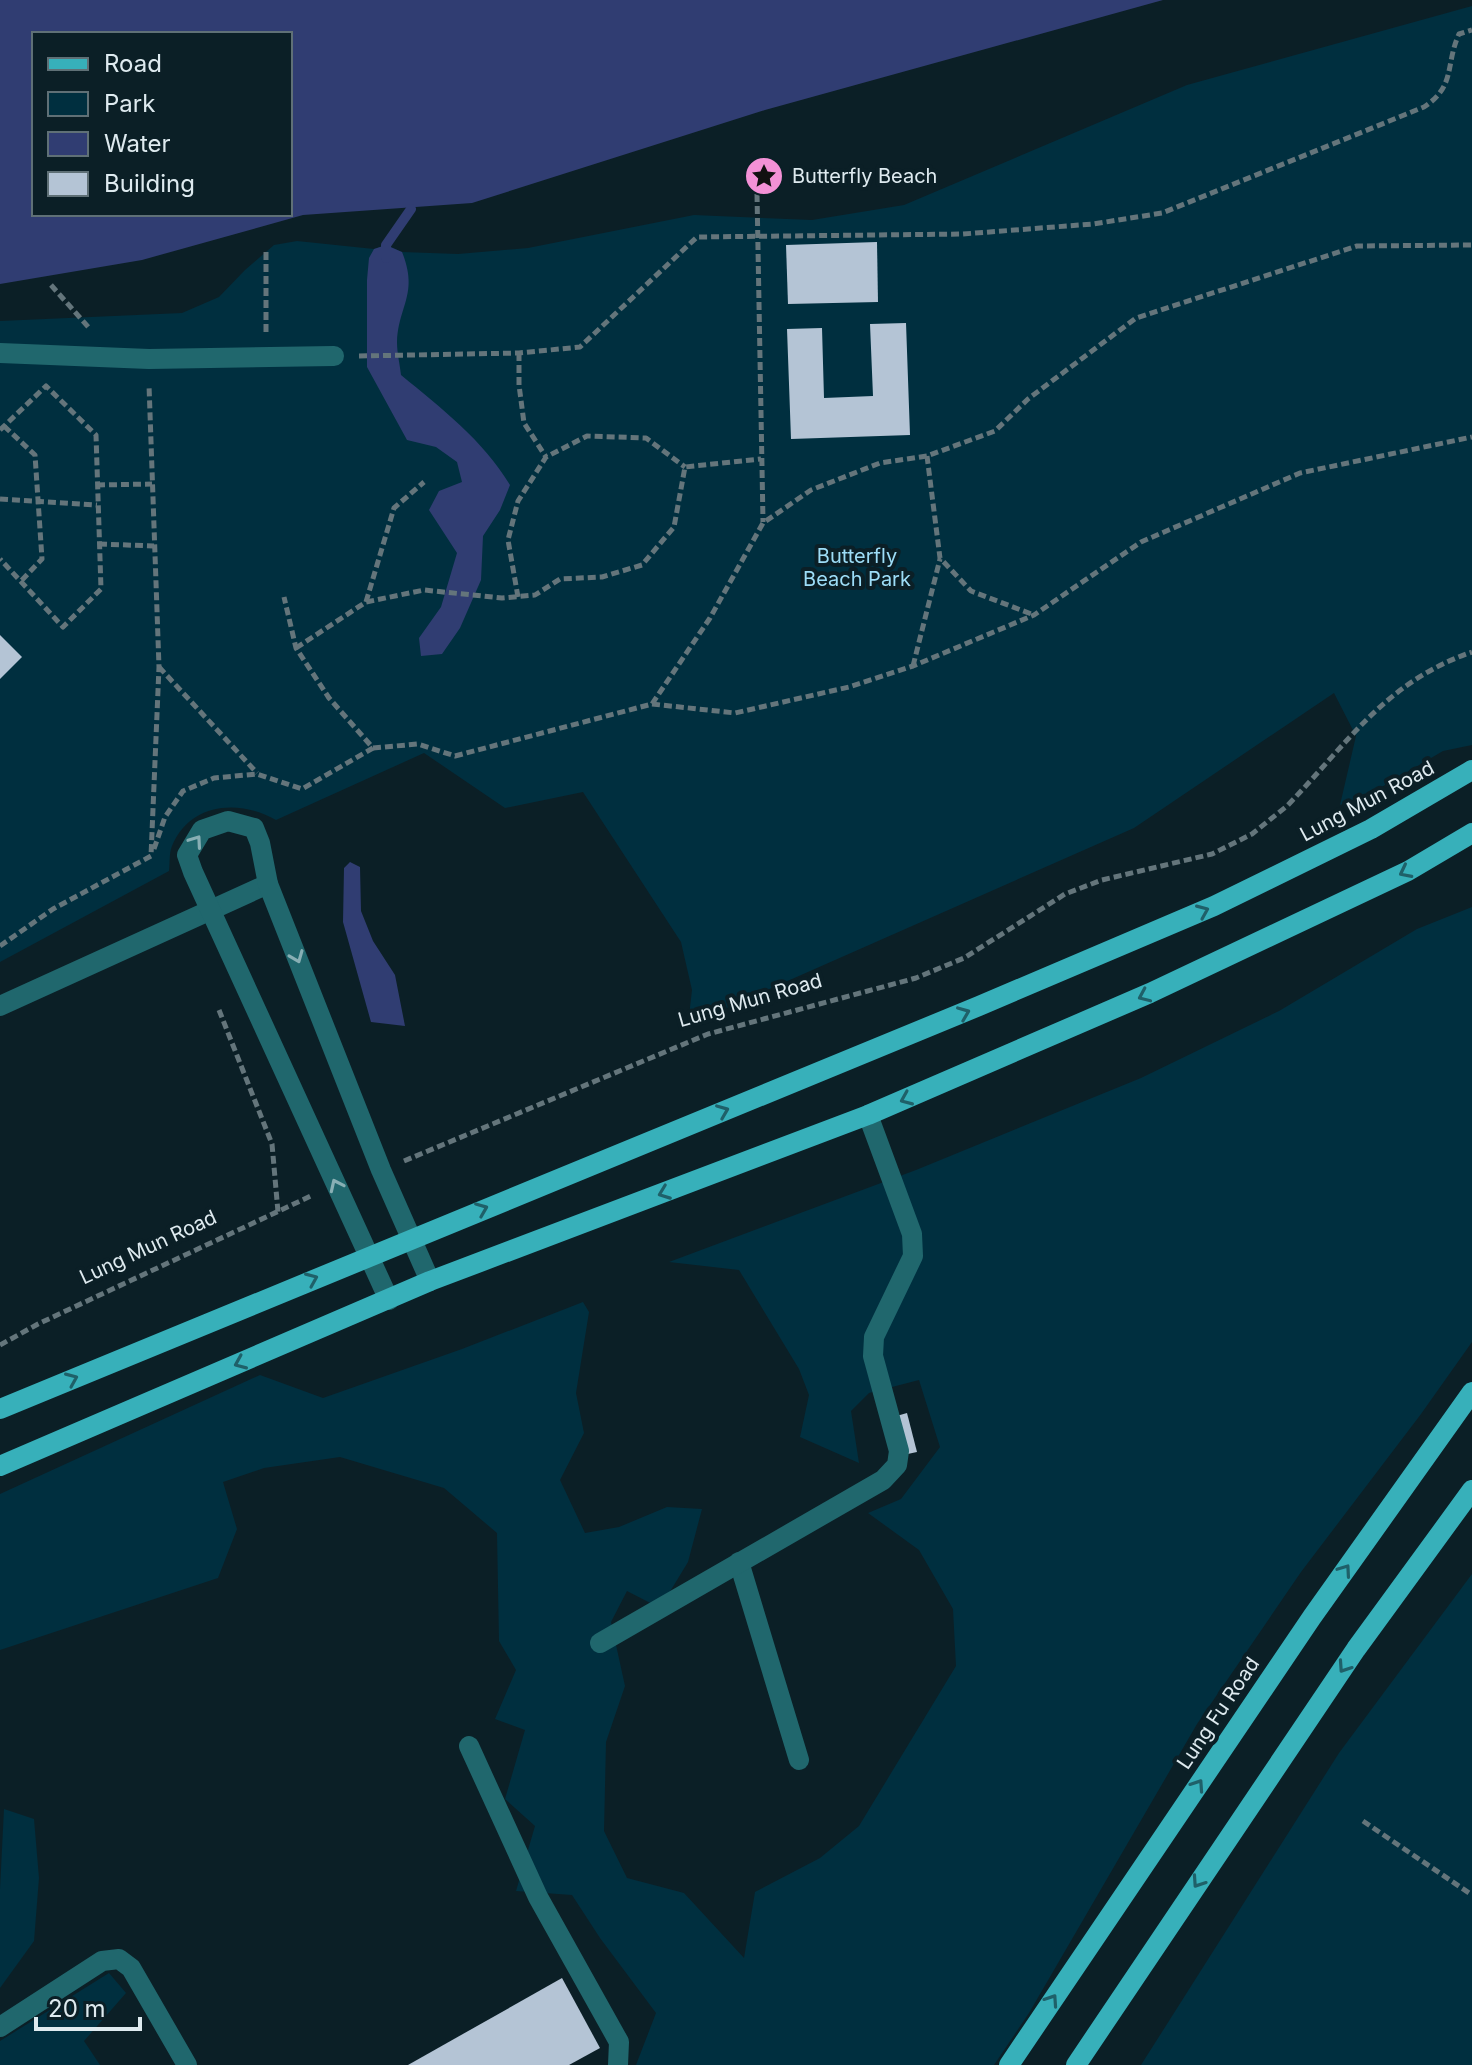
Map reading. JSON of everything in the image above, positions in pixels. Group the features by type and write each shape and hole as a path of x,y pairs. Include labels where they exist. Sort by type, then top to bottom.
{"main road":[{"name":"Lung Mun Road","path":"0,1409 979,1006 1214,906 1371,829 1472,770"},
{"path":"0,1466 430,1281 868,1115 1150,993 1408,871 1472,833"},
{"name":"Lung Fu Road","path":"1009,2065 1312,1617 1472,1392"},
{"path":"1076,2065 1356,1649 1472,1490"}],"street":[{"path":"0,353 149,359 334,356"},
{"path":"389,1300 187,855 202,830 228,821 254,828 268,884 381,1170 430,1281"},
{"path":"0,1006 268,884"},
{"path":"600,1643 883,1480 897,1465 899,1451 873,1356 874,1337 913,1256 912,1234 868,1115"},
{"path":"739,1562 799,1760"},
{"path":"469,1746 538,1897 619,2042 618,2065"},
{"path":"0,2027 102,1961 119,1959 131,1968 187,2065"}],"path":[{"path":"334,356 519,353 580,347 697,237 963,234 1093,224 1162,213 1424,107 1439,97 1449,78 1452,50 1459,34 1472,30"},
{"path":"757,194 763,523"},
{"path":"652,704 710,618 763,523 811,490 880,463 927,456 995,431 1028,399 1136,318 1357,246 1472,245"},
{"path":"266,249 266,357"},
{"path":"51,285 116,358"},
{"path":"519,353 524,423 546,457"},
{"path":"149,359 159,667 151,856"},
{"path":"0,559 63,627 101,589 96,435 46,386 2,428 35,455 42,559 21,581"},
{"path":"518,597 508,540 518,501 546,457 587,436 646,438 685,467 761,459"},
{"path":"0,946 53,909 151,856 165,817 183,791 214,778 257,774 302,789 373,748 418,744 455,756 652,704 735,713 849,687 913,666 1034,615 1141,542 1300,473 1472,437"},
{"path":"913,666 940,558 927,456"},
{"path":"296,648 366,602 424,590 502,598 535,595 560,579 602,577 642,565 674,527 685,467"},
{"path":"366,602 394,508 424,482"},
{"path":"97,485 152,484"},
{"path":"0,499 97,505"},
{"path":"99,544 154,546"},
{"path":"940,558 971,591 1034,615"},
{"path":"284,597 296,648 329,698 373,748"},
{"name":"Lung Mun Road","path":"381,1170 708,1034 892,986 940,969 990,943 1052,901 1081,887 1127,873 1203,857 1238,842 1287,806 1394,693 1433,668 1472,652"},
{"path":"159,667 257,774"},
{"path":"219,1010 272,1144 278,1212"},
{"name":"Lung Mun Road","path":"0,1345 38,1324 336,1183"},
{"path":"1363,1821 1472,1895"}],"green space":[{"name":"Butterfly Beach Park","path":"1472,6 1472,745 1443,751 1373,792 1340,805 1356,736 1334,693 1134,828 688,1025 692,990 681,942 583,792 505,808 424,753 276,820 262,813 232,807 203,813 180,831 171,849 169,871 0,962 0,321 182,313 219,297 274,245 297,241 374,249 386,245 402,252 458,254 528,248 694,215 812,220 904,205 1187,85"},
{"path":"1472,907 1472,1342 1301,1572 1197,1724 1029,2013 994,2065 636,2065 656,2013 572,1895 516,1891 535,1826 505,1799 525,1730 495,1719 516,1670 499,1641 497,1533 444,1488 340,1457 264,1468 223,1482 237,1529 218,1578 0,1650 0,1494 260,1375 323,1398 583,1302 589,1312 576,1393 584,1433 560,1480 585,1533 619,1527 667,1507 702,1509 688,1562 660,1608 627,1591 611,1622 625,1686 606,1742 604,1831 627,1878 684,1893 744,1958 755,1892 820,1858 859,1826 956,1666 953,1609 919,1550 868,1513 901,1499 940,1447 919,1380 869,1393 851,1411 859,1463 800,1437 809,1395 799,1369 739,1270 669,1262 916,1170 1141,1078 1279,1011 1417,929"},
{"path":"1472,1574 1472,2065 1141,2065 1339,1753"},
{"path":"4,1809 34,1819 39,1878 34,1941 0,1988 0,1889"},
{"path":"109,1973 126,1993 84,2041 100,2065 0,2065 0,2041"}],"water":[{"path":"0,0 1163,0 765,110 472,203 303,215 142,260 0,284"},
{"path":"386,245 402,252 409,279 397,342 401,375 474,439 510,485 500,510 483,536 481,580 460,628 442,654 421,656 419,638 441,607 457,553 429,510 439,491 462,482 457,462 436,447 407,440 367,367 369,258 374,249"},
{"path":"350,862 360,867 361,911 373,941 395,975 405,1026 371,1022 343,922 344,868"}],"building":[{"path":"877,242 878,302 788,304 786,245"},
{"path":"906,323 910,435 791,439 787,329 822,328 824,398 873,396 870,324"},
{"path":"0,635 22,657 0,679"},
{"path":"907,1413 917,1452 903,1455 893,1417"},
{"path":"562,1978 600,2048 569,2065 408,2065"}],"waterway":[{"path":"386,258 386,245 411,209"}],"place":[{"name":"Butterfly Beach","path":"764,176"}]}
